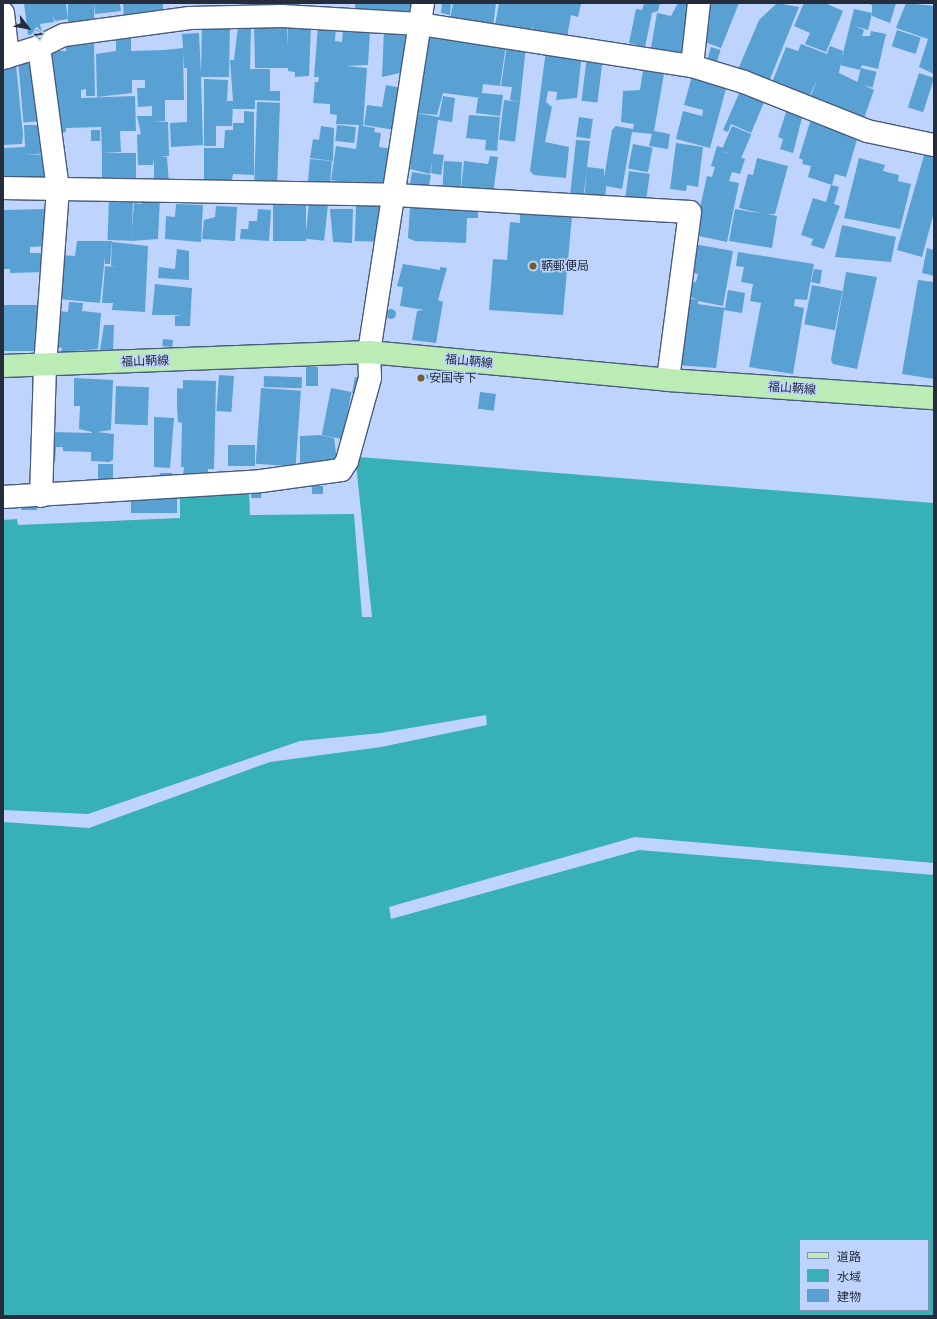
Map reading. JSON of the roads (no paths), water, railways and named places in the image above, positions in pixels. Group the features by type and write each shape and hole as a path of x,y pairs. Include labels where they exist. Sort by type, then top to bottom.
{"main road":[{"name":"福山鞆線","path":"3,366 369,352 668,380 934,398"}],"street":[{"path":"692,66 699,3"},
{"path":"3,13 6,57 39,47 64,35 190,18 421,14 692,66 744,82 867,131 934,145"},
{"path":"3,497 41,496 260,481 340,470 347,461 370,378 369,352 395,195 421,14"},
{"path":"39,47 58,189 45,365 41,496"},
{"path":"3,188 395,195 690,212 668,380"}],"water":[{"path":"359,457 934,503 934,1316 3,1316 3,520 17,519 18,525 180,518 180,494 249,490 250,515 354,514 362,617 372,617 356,464"}],"place":[{"name":"鞆郵便局","path":"533,266"},
{"name":"安国寺下","path":"421,378"}]}
